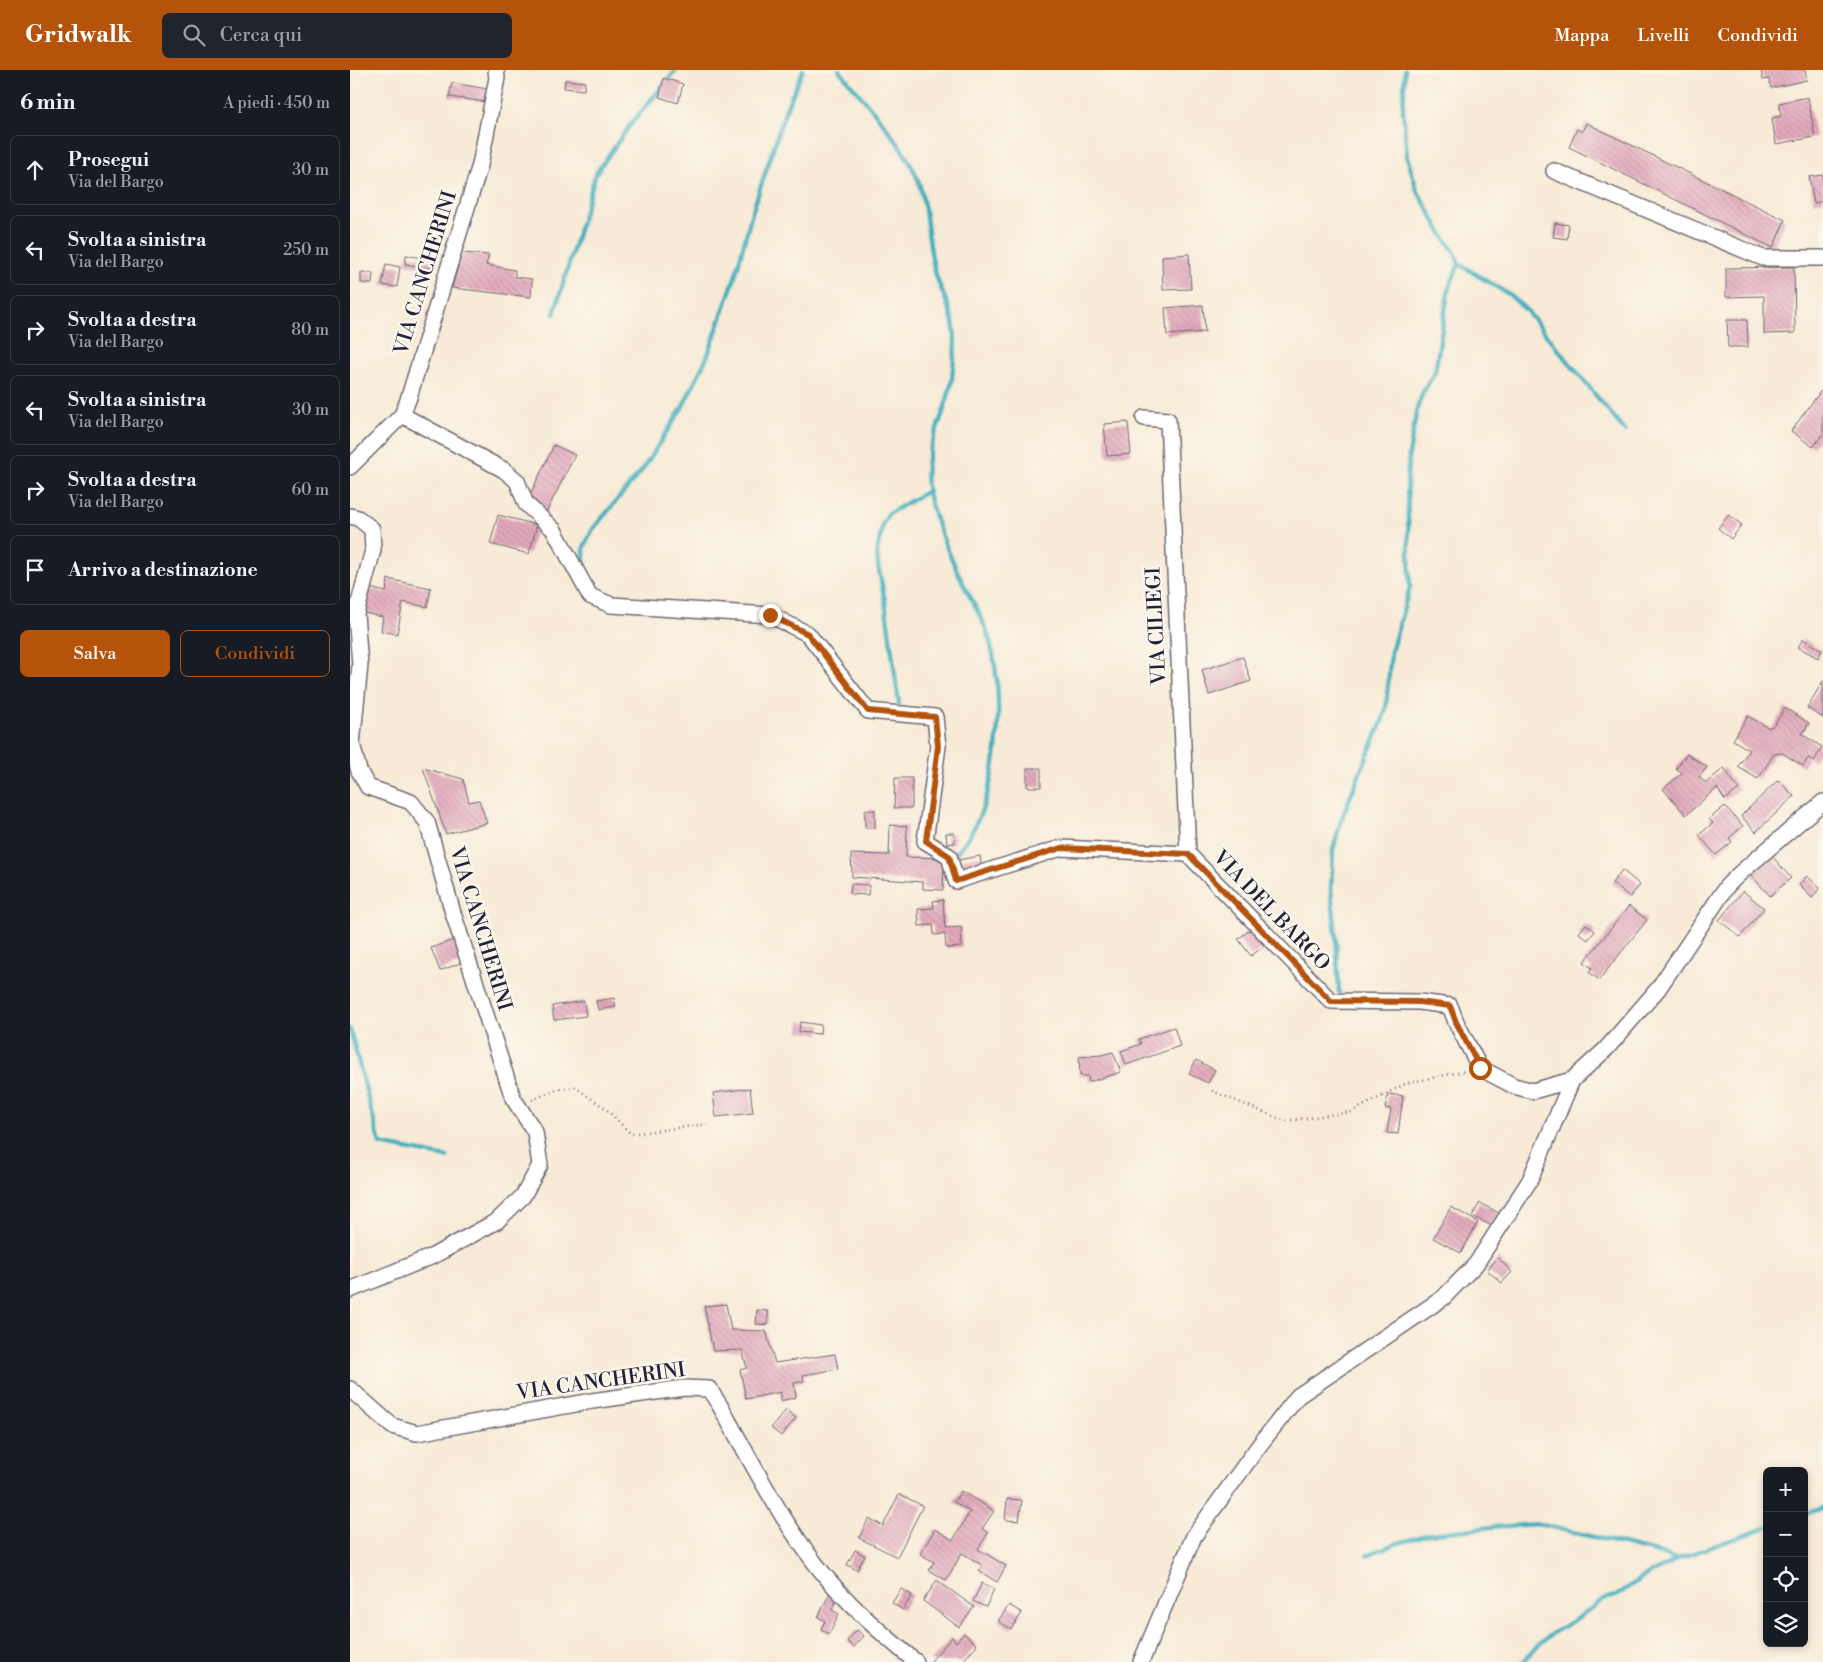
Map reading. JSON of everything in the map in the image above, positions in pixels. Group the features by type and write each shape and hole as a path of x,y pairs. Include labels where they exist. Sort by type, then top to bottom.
{"street":[{"name":"VIA CANCHERINI","path":"350,467 402,415 480,165 497,78 496,70"},
{"path":"1554,171 1763,258 1823,258"},
{"name":"VIA DEL BARGO","path":"402,415 504,470 517,481 526,504 554,530 590,596 611,605 770,615 808,634 868,711 935,717 938,746 926,841 949,856 956,881 1061,848 1188,854 1331,1001 1419,1002 1450,1006 1456,1022 1480,1068"},
{"name":"VIA CILIEGI","path":"1144,418 1168,420 1188,854"},
{"name":"VIA CANCHERINI","path":"350,516 358,518 372,530 373,550 356,614 360,665 352,744 359,771 368,787 411,802 427,822 453,913 513,1098 535,1132 540,1165 523,1196 498,1221 433,1256 350,1290"},
{"path":"1141,1662 1194,1536 1258,1446 1298,1396 1444,1298 1476,1264 1530,1180 1572,1080 1606,1049 1658,989 1727,886 1823,802"},
{"path":"1480,1068 1514,1086 1532,1091 1572,1080"},
{"name":"VIA CANCHERINI","path":"350,1389 392,1426 417,1433 592,1401 684,1388 709,1389 780,1512 818,1567 868,1622 916,1662"}],"path":[{"path":"1212,1091 1285,1121 1351,1112 1407,1083 1480,1068"},
{"path":"518,1106 558,1089 575,1087 605,1108 631,1134 706,1124"}],"building":[{"path":"1761,70 1805,70 1807,80 1771,88 1769,79 1763,80"},
{"path":"664,78 683,84 678,103 659,97"},
{"path":"565,80 585,82 584,90 564,88"},
{"path":"452,83 488,89 486,102 449,97"},
{"path":"1808,97 1815,137 1776,144 1772,118 1781,116 1779,103"},
{"path":"1586,123 1785,220 1773,248 1569,147 1577,129 1582,132"},
{"path":"1823,175 1823,201 1814,203 1809,177"},
{"path":"1555,223 1569,225 1567,239 1553,237"},
{"path":"462,253 489,255 486,265 515,270 515,277 532,279 531,297 452,288"},
{"path":"1189,254 1191,289 1163,290 1162,256"},
{"path":"406,255 436,261 434,269 405,264"},
{"path":"386,264 400,267 397,287 382,285"},
{"path":"1794,267 1795,333 1764,334 1764,296 1726,297 1726,268"},
{"path":"361,272 373,273 372,284 361,283"},
{"path":"1203,305 1205,332 1167,335 1165,308"},
{"path":"1727,320 1747,320 1748,347 1728,347"},
{"path":"1823,388 1823,434 1813,447 1791,431"},
{"path":"1128,422 1131,454 1107,456 1104,424"},
{"path":"554,445 575,455 547,511 527,501"},
{"path":"498,515 537,525 529,554 490,544"},
{"path":"1729,515 1742,525 1731,539 1718,528"},
{"path":"388,579 431,588 427,607 403,602 397,634 381,631 383,617 364,613 369,588 386,592"},
{"path":"1803,639 1822,650 1818,658 1798,647"},
{"path":"1243,657 1251,681 1209,695 1202,670"},
{"path":"1823,681 1823,718 1807,708"},
{"path":"1785,708 1809,723 1802,734 1822,747 1814,761 1808,758 1803,766 1782,753 1774,754 1758,779 1738,767 1749,750 1733,740 1748,716 1769,728 1774,725"},
{"path":"1687,754 1707,767 1699,777 1706,783 1724,768 1739,789 1725,800 1717,788 1686,815 1663,789 1682,773 1676,768"},
{"path":"423,768 463,779 469,802 479,800 487,823 446,834"},
{"path":"1027,768 1041,768 1041,787 1027,787"},
{"path":"895,778 912,778 912,808 894,808"},
{"path":"1778,780 1794,796 1756,832 1741,816"},
{"path":"1725,806 1743,826 1729,838 1732,842 1716,855 1699,835 1713,823 1709,819"},
{"path":"865,810 875,810 875,828 865,828"},
{"path":"890,825 907,826 906,857 944,858 943,890 923,889 923,882 852,877 851,854 889,855"},
{"path":"946,833 954,833 955,843 947,844"},
{"path":"980,856 982,870 961,874 958,860"},
{"path":"1772,856 1791,878 1770,896 1751,875"},
{"path":"1622,870 1640,885 1630,897 1612,883"},
{"path":"1807,876 1820,888 1812,898 1799,885"},
{"path":"851,884 869,885 868,895 850,894"},
{"path":"1743,891 1764,908 1740,937 1719,920"},
{"path":"943,900 945,928 961,927 962,947 946,948 945,934 934,935 933,925 919,926 918,909 934,908 933,901"},
{"path":"1629,906 1647,920 1599,980 1589,972 1592,968 1584,962"},
{"path":"1586,924 1595,931 1588,940 1579,933"},
{"path":"1251,929 1264,946 1251,956 1238,939"},
{"path":"456,939 465,961 440,971 431,948"},
{"path":"614,998 616,1007 598,1010 596,1001"},
{"path":"584,1001 586,1016 554,1020 552,1006"},
{"path":"800,1022 821,1025 820,1034 799,1032"},
{"path":"1174,1027 1180,1046 1126,1065 1121,1051 1141,1044 1139,1039"},
{"path":"1113,1052 1121,1072 1089,1082 1088,1076 1080,1076 1079,1057"},
{"path":"1196,1060 1215,1070 1208,1083 1189,1074"},
{"path":"750,1088 753,1113 716,1117 713,1093"},
{"path":"1388,1094 1403,1096 1398,1134 1387,1133 1391,1109 1385,1108"},
{"path":"1480,1203 1499,1213 1492,1226 1472,1216"},
{"path":"1451,1207 1478,1222 1461,1253 1433,1238"},
{"path":"1498,1258 1512,1272 1502,1283 1487,1270"},
{"path":"726,1304 731,1330 766,1331 775,1363 835,1354 838,1369 803,1375 804,1381 794,1383 796,1397 781,1401 781,1392 746,1399 740,1370 747,1368 742,1350 713,1351 704,1306"},
{"path":"757,1310 768,1311 768,1325 756,1324"},
{"path":"786,1410 796,1418 781,1436 771,1428"},
{"path":"961,1491 994,1511 982,1529 988,1533 978,1549 1006,1566 997,1582 979,1571 982,1565 962,1553 946,1580 929,1570 934,1562 920,1554 935,1529 953,1540 970,1512 954,1502"},
{"path":"899,1494 923,1506 897,1557 859,1538 869,1518 883,1526"},
{"path":"1007,1499 1022,1500 1019,1521 1005,1520"},
{"path":"855,1550 865,1556 857,1570 847,1565"},
{"path":"937,1580 974,1607 959,1627 923,1601"},
{"path":"982,1583 994,1589 986,1607 973,1601"},
{"path":"901,1589 912,1595 903,1610 892,1603"},
{"path":"831,1591 839,1595 832,1610 839,1614 829,1634 821,1629 825,1621 818,1617"},
{"path":"1009,1605 1022,1613 1011,1629 998,1621"},
{"path":"857,1630 864,1636 854,1647 847,1641"},
{"path":"964,1633 977,1645 962,1662 930,1662 952,1637 956,1642"}],"waterway":[{"path":"554,314 596,173 630,125 676,70"},
{"path":"584,572 584,547 593,529 643,469 682,408 708,355 735,277 752,213 786,109 803,70"},
{"path":"839,70 894,137 912,166 924,202 935,272 953,323 955,339 952,378 945,407 930,449 926,477 928,493 939,529 959,576 986,629 993,654 997,683 998,715 991,779 982,809 970,835 954,855"},
{"path":"1339,992 1331,890 1333,850 1342,818 1386,708 1391,652 1410,587 1407,479 1409,455 1417,409 1423,392 1435,372 1449,288 1459,264 1455,253 1417,190 1407,156 1403,110 1405,70"},
{"path":"1459,264 1510,295 1526,310 1625,431"},
{"path":"899,704 877,551 883,524 888,514 928,491"},
{"path":"350,1029 380,1144 447,1157"},
{"path":"1808,1513 1823,1508"},
{"path":"1367,1555 1429,1534 1539,1524 1648,1550 1677,1559"},
{"path":"1523,1662 1536,1647 1554,1632 1572,1622 1604,1599 1616,1596 1640,1579 1677,1559 1763,1528"}],"route":[{"path":"770,615 808,634 868,711 935,717 938,746 926,841 949,856 956,881 1061,848 1188,854 1331,1001 1419,1002 1450,1006 1456,1022 1480,1068"}]}
